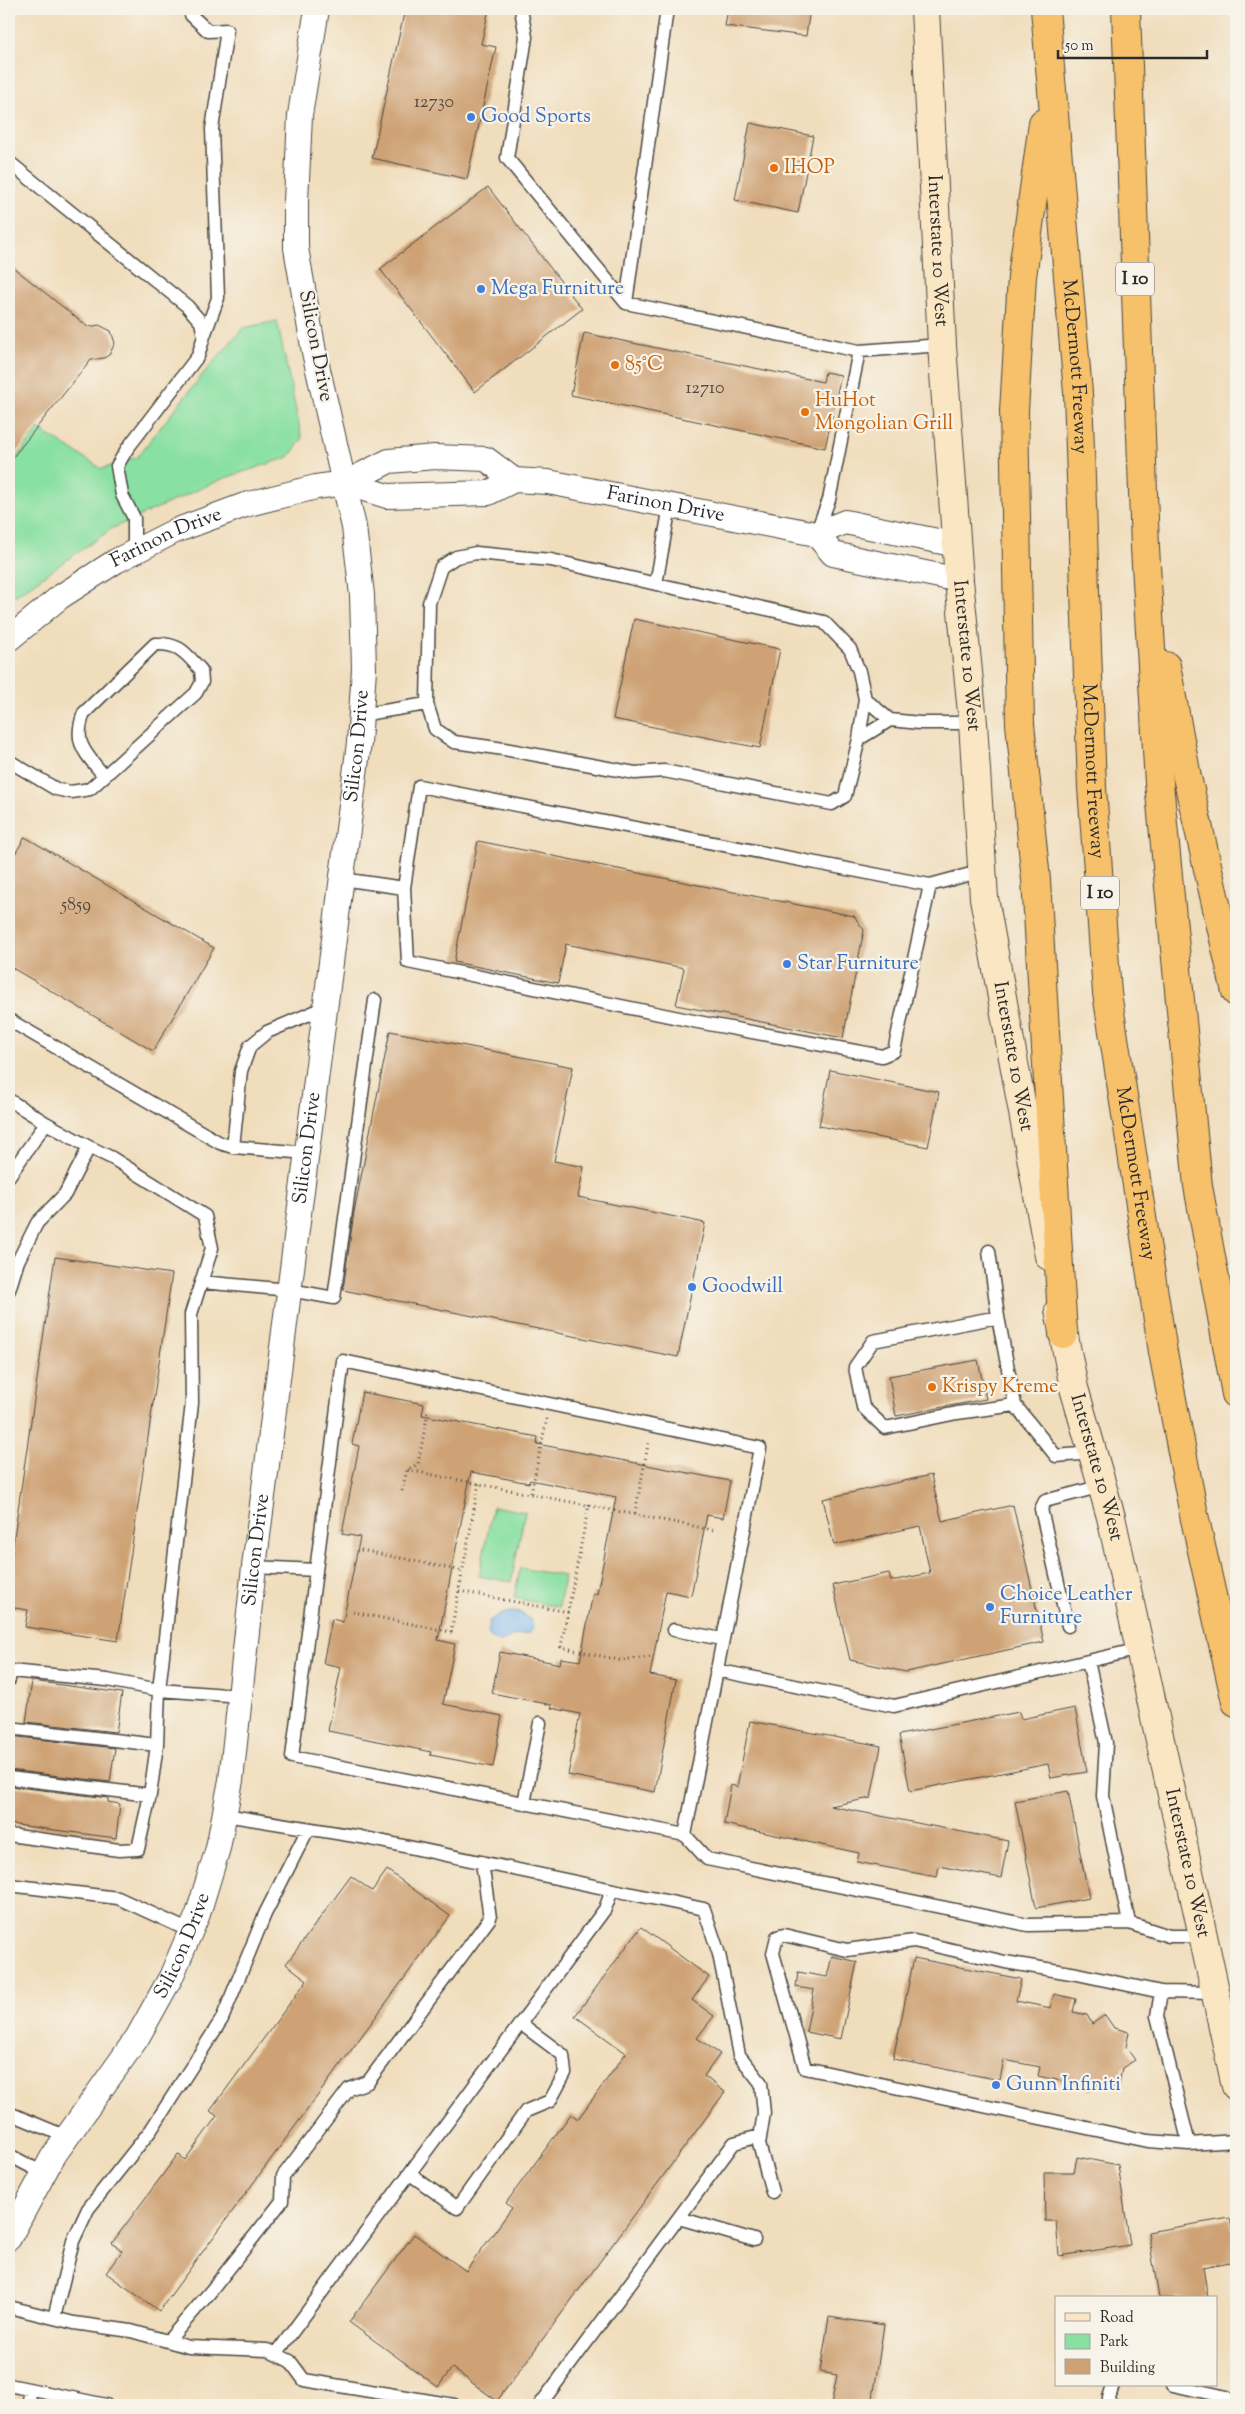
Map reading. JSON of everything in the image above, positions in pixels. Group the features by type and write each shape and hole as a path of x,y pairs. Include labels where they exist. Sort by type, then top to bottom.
{"highway":[{"name":"McDermott Freeway","path":"1045,9 1078,393 1092,788 1107,993 1163,1352 1194,1515 1236,1702"},
{"name":"I 10","path":"1126,9 1145,548 1159,783 1198,1186 1236,1394"},
{"path":"1050,74 1022,278 1014,410 1020,724 1036,880 1063,1334"},
{"path":"1145,548 1187,777 1236,992"}],"main road":[{"name":"Interstate 10 West","path":"925,9 942,345 959,580 973,723 984,898 1074,1388 1112,1517 1236,2086"}],"street":[{"name":"Silicon Drive","path":"9,2238 43,2173 137,2038 171,1977 190,1931 218,1848 232,1780 254,1566 360,743 360,715 364,669 362,595 354,527 314,352 296,248 296,192 300,115 318,9"},
{"name":"Farinon Drive","path":"9,639 60,597 134,552 176,531 245,505 316,487 345,483 389,461 435,457 486,459 514,480"},
{"name":"Farinon Drive","path":"345,483 387,496 488,492 514,480 548,482 816,534"},
{"path":"957,545 846,522 816,534 833,554 959,580"}],"lane":[{"path":"134,552 134,518 122,495 118,466 127,449 198,356 218,298 212,129 227,30 208,31 191,16 195,9"},
{"path":"521,9 526,37 507,158 626,303 860,351 942,345"},
{"path":"626,303 667,9"},
{"path":"9,162 188,306 201,322 204,336"},
{"path":"816,534 829,500 860,351"},
{"path":"656,584 670,506"},
{"path":"476,553 551,560 824,622 850,649 859,671 865,699 859,739 846,796 832,804 664,771 635,773 504,748 454,742 435,729 427,704 429,603 441,567 456,557 476,553"},
{"path":"9,761 56,789 71,792 90,789 196,693 202,682 202,670 179,647 168,643 155,644 84,713 78,728 81,746 104,776"},
{"path":"865,699 890,720 920,723 973,723"},
{"path":"360,715 427,704"},
{"path":"859,739 890,720"},
{"path":"930,885 894,1051 882,1056 698,1022 408,962 404,888 420,786 930,885 982,871"},
{"path":"342,879 404,888"},
{"path":"201,1282 290,1290 334,1298 375,1000"},
{"path":"233,1147 241,1071 250,1046 266,1032 326,1007"},
{"path":"9,1020 220,1143 233,1147 307,1153"},
{"path":"9,1100 46,1123 112,1158 205,1216 212,1248 191,1314 192,1403 159,1690 157,1745 150,1795 138,1849 119,1850 9,1835"},
{"path":"9,1176 46,1123"},
{"path":"9,1290 18,1261 37,1223 65,1194 89,1147"},
{"path":"989,1252 998,1317 1016,1405 1056,1456 1092,1452"},
{"path":"998,1317 873,1341 855,1367 863,1407 885,1428 957,1413 1016,1405"},
{"path":"685,1835 760,1448 343,1361 292,1757 685,1835 707,1859 1028,1925 1129,1923 1169,1936 1202,1936"},
{"path":"1068,1626 1041,1509 1045,1501 1102,1486"},
{"path":"254,1566 316,1570"},
{"path":"674,1630 722,1639"},
{"path":"716,1670 894,1706 1140,1649"},
{"path":"1088,1661 1106,1743 1103,1796 1129,1923"},
{"path":"9,1674 107,1680 159,1690 240,1696"},
{"path":"524,1803 540,1723"},
{"path":"9,1728 157,1745"},
{"path":"9,1778 150,1795"},
{"path":"225,1815 362,1837 704,1909 719,1954 739,2055 761,2082 764,2112 759,2144 772,2192"},
{"path":"54,2318 73,2240 88,2209 151,2130 222,2019 265,1914 308,1828"},
{"path":"168,2341 211,2291 282,2202 283,2176 349,2089 368,2082 490,1918 482,1862"},
{"path":"9,1885 118,1898 190,1931"},
{"path":"276,2354 605,1910 612,1890"},
{"path":"1215,1993 1161,1992 1077,1974 1005,1962 914,1941 847,1950 784,1935 777,1937 773,1953 805,2068 1148,2141 1189,2144 1236,2141"},
{"path":"1161,1992 1156,2016 1189,2144"},
{"path":"410,2174 457,2208 526,2111 550,2101 565,2073 563,2055 520,2024"},
{"path":"9,2113 67,2136"},
{"path":"540,2405 734,2143 760,2136"},
{"path":"9,2155 43,2173"},
{"path":"679,2218 754,2240"},
{"path":"9,2307 54,2318 131,2330 189,2347 268,2350 290,2361 304,2380 454,2405"},
{"path":"9,2385 106,2405"},
{"path":"1111,2405 1109,2398 1113,2386"},
{"path":"1178,2386 1227,2397 1230,2405"},
{"path":"28,2405 31,2390"}],"path":[{"path":"531,1493 549,1404"},
{"path":"422,1472 418,1464 428,1412"},
{"path":"634,1513 652,1425"},
{"path":"402,1491 408,1470 418,1464"},
{"path":"408,1470 589,1504 713,1530"},
{"path":"354,1612 451,1632 479,1483"},
{"path":"589,1504 561,1647 619,1660 652,1657"},
{"path":"361,1550 463,1571"},
{"path":"459,1591 568,1612"}],"green space":[{"path":"277,321 302,439 289,457 222,479 113,528 9,600 9,467 39,429 102,469 137,457 203,374 243,328"},
{"path":"493,1506 525,1512 511,1582 479,1576"},
{"path":"520,1568 564,1576 559,1607 514,1598"}],"water":[{"path":"504,1613 521,1613 531,1620 533,1628 530,1633 512,1636 501,1642 493,1639 488,1632 490,1620"}],"building":[{"path":"405,9 489,9 481,44 496,47 467,179 372,158"},
{"path":"728,9 810,9 806,36 725,26"},
{"name":"IHOP","path":"750,123 813,136 798,213 735,200"},
{"name":"Mega Furniture","path":"488,187 582,309 475,392 380,269"},
{"path":"9,264 88,327 99,325 111,331 115,343 109,355 104,358 91,360 9,462"},
{"path":"584,333 823,382 825,372 841,375 825,448 571,395"},
{"path":"634,619 780,649 760,748 613,719"},
{"path":"25,837 214,948 153,1051 9,966 9,864"},
{"path":"478,841 854,916 864,930 843,1038 676,1005 684,968 566,944 558,983 454,962"},
{"path":"390,1031 573,1067 554,1161 584,1167 578,1197 705,1223 678,1357 343,1290 354,1212"},
{"path":"830,1070 939,1092 928,1147 819,1126"},
{"path":"55,1257 172,1274 118,1641 25,1627 28,1610 9,1607 9,1571"},
{"path":"978,1360 986,1399 896,1416 889,1376"},
{"path":"362,1392 424,1404 422,1415 538,1437 537,1444 730,1481 723,1518 707,1515 691,1596 666,1591 650,1675 676,1680 655,1792 568,1775 580,1714 551,1708 552,1705 492,1693 500,1652 560,1664 561,1658 580,1661 593,1593 597,1594 616,1497 530,1480 529,1483 471,1472 438,1640 455,1644 443,1704 502,1716 493,1767 430,1755 431,1752 328,1731 341,1667 323,1663 332,1619 343,1622 360,1537 342,1534 359,1446 352,1444"},
{"path":"931,1475 942,1521 1013,1505 1044,1642 906,1672 850,1660 833,1585 889,1573 891,1581 930,1573 920,1526 834,1545 823,1499"},
{"path":"32,1681 122,1693 116,1732 26,1722"},
{"path":"1075,1708 1087,1772 1051,1778 1048,1764 910,1791 899,1735 1019,1712 1021,1719"},
{"path":"750,1721 881,1746 871,1798 830,1806 1008,1841 1001,1878 939,1866 937,1877 857,1862 859,1853 724,1824 731,1785 737,1787"},
{"path":"9,1736 115,1748 110,1782 9,1770"},
{"path":"9,1786 108,1798 108,1802 120,1804 116,1838 9,1824"},
{"path":"1068,1791 1089,1898 1036,1908 1015,1801"},
{"path":"387,1870 450,1916 159,2311 106,2273 122,2251 112,2243 178,2154 185,2160 217,2116 210,2111 307,1980 286,1964 351,1876 372,1891"},
{"path":"641,1927 709,1977 692,2000 714,2016 697,2038 720,2054 704,2076 725,2092 497,2401 452,2368 438,2387 349,2322 414,2234 466,2271 512,2208 506,2203 571,2114 578,2119 626,2053 575,2016"},
{"path":"832,1956 857,1962 841,2039 806,2032 814,1990 796,1987 798,1972 827,1977"},
{"path":"914,1958 1021,1979 1016,2001 1051,2008 1054,1994 1076,1999 1073,2012 1087,2015 1092,2024 1105,2015 1114,2028 1129,2032 1126,2047 1135,2060 1122,2068 1119,2085 1103,2081 1089,2091 1085,2086 1038,2076 1040,2067 1004,2060 1000,2080 893,2059"},
{"path":"1077,2157 1118,2165 1130,2245 1059,2256 1056,2221 1045,2221 1044,2172 1074,2172"},
{"path":"1230,2218 1236,2246 1236,2261 1203,2267 1208,2296 1159,2296 1148,2232"},
{"path":"829,2317 884,2325 872,2405 831,2405 837,2375 820,2372"}],"place":[{"name":"Good Sports","path":"471,117"},
{"name":"IHOP","path":"774,168"},
{"name":"Mega Furniture","path":"481,289"},
{"name":"85°C","path":"615,365"},
{"name":"HuHot Mongolian Grill","path":"805,412"},
{"name":"Star Furniture","path":"787,964"},
{"name":"Goodwill","path":"692,1287"},
{"name":"Krispy Kreme","path":"932,1387"},
{"name":"Choice Leather Furniture","path":"990,1607"},
{"name":"Gunn Infiniti","path":"996,2085"}]}
